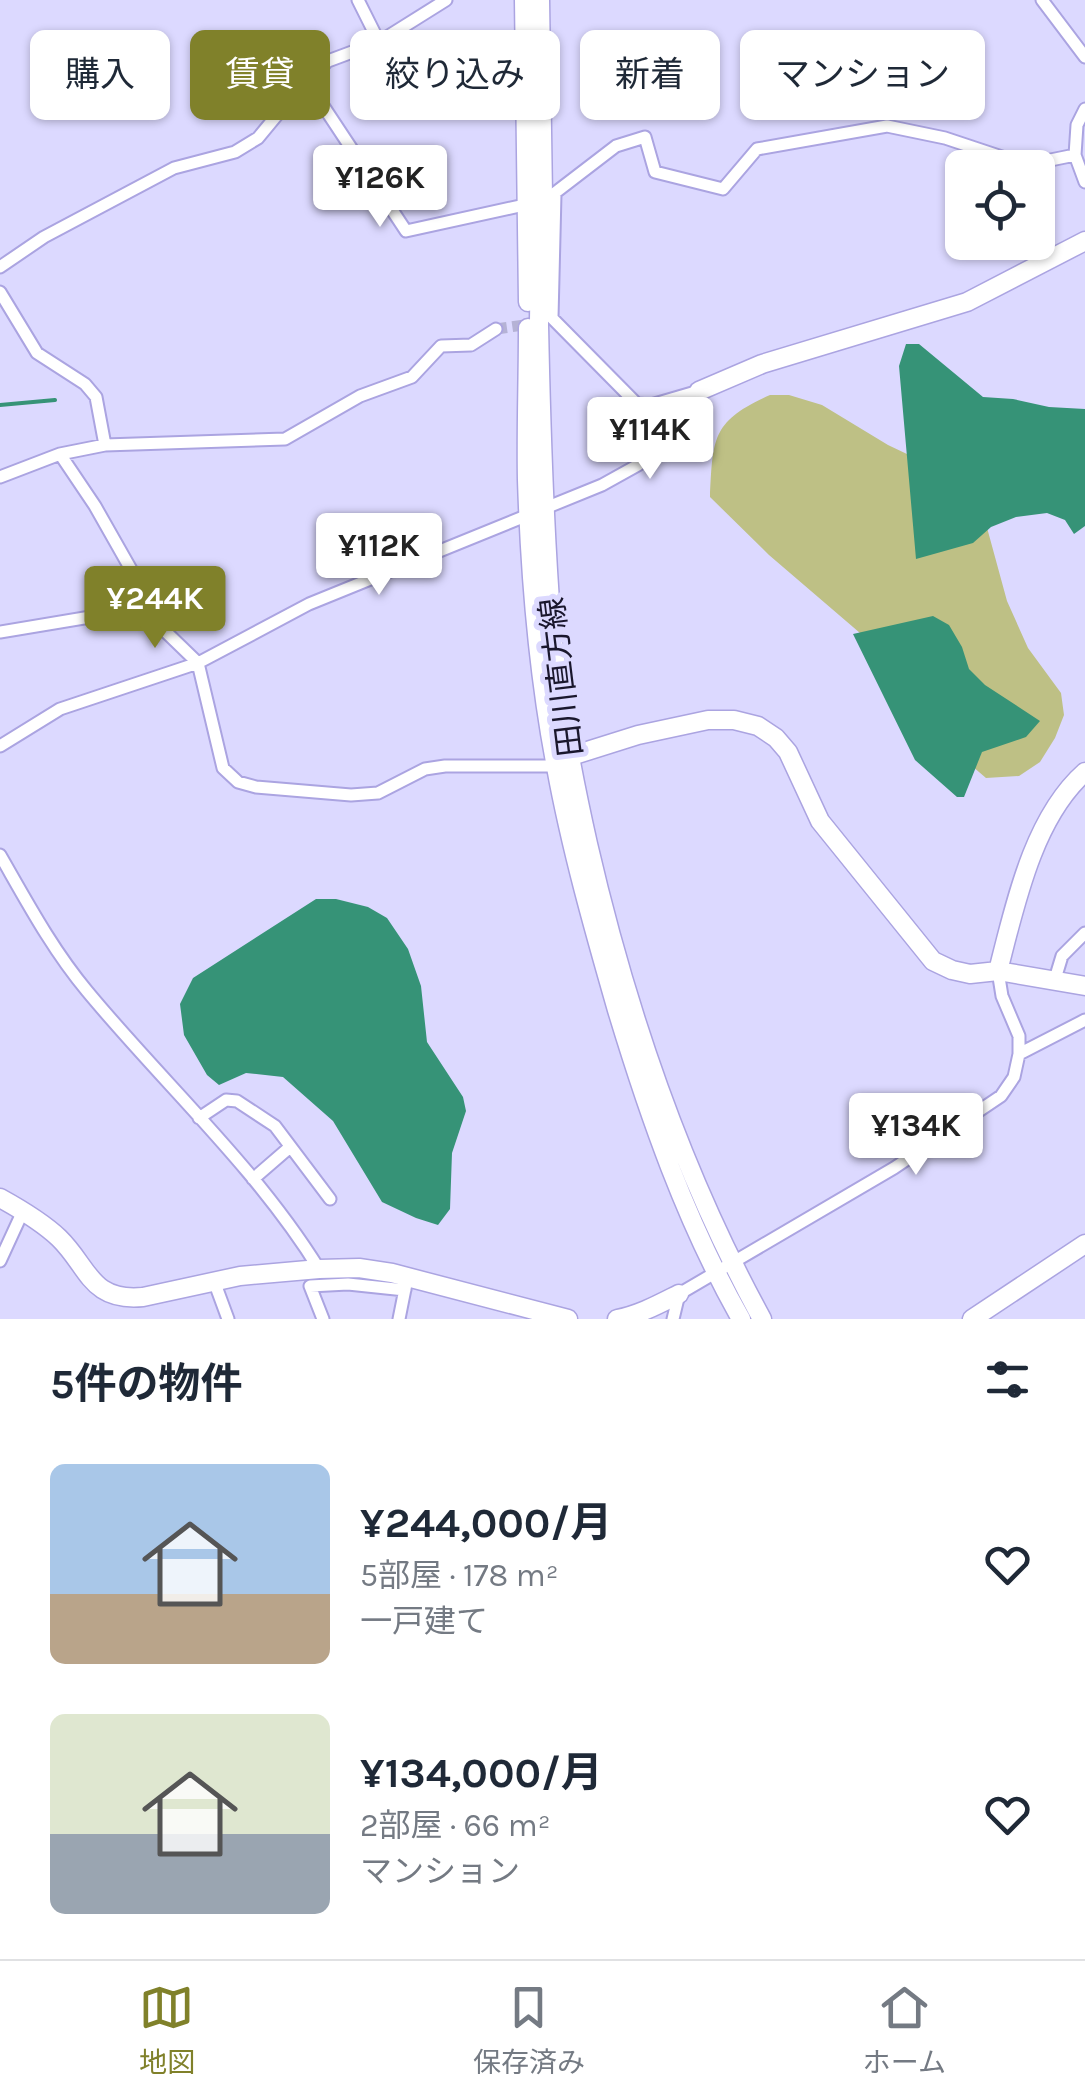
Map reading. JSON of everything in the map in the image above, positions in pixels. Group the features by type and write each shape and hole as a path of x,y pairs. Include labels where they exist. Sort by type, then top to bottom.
{"main road":[{"name":"田川直方線","path":"524,0 542,200 546,321 538,512"},
{"name":"田川直方線","path":"540,0 538,512 562,761 614,950 741,1319"},
{"path":"699,391 762,364 968,302 1085,241"},
{"path":"562,761 638,736 708,720 734,720 758,726 788,752 820,820 933,961 970,974 998,971 1085,986"},
{"path":"998,971 1014,906 1044,824 1072,783 1085,772"},
{"path":"0,1198 57,1236 85,1274 112,1294 127,1299 240,1276 359,1268 406,1284 568,1319"},
{"path":"972,1319 1085,1244"},
{"name":"田川直方線","path":"724,1268 762,1319"},
{"path":"617,1319 679,1294"}],"street":[{"path":"358,0 373,30"},
{"path":"398,30 446,0"},
{"path":"1042,0 1085,57"},
{"path":"1085,108 1076,125 1075,155 1085,182"},
{"path":"330,116 406,231 542,200 616,146 645,136 655,172 723,189 757,148 887,126 945,138 1026,165 1075,155"},
{"path":"0,267 44,237 174,168 234,152 258,138 273,120"},
{"path":"0,292 36,353 84,384 96,398 104,444"},
{"path":"546,321 636,404 651,406 699,391"},
{"path":"0,477 60,454 104,444 285,440 360,396 412,376 440,346 471,345 496,329"},
{"path":"0,746 60,709 198,663 309,604 602,485 638,465 668,441 699,391"},
{"path":"60,454 167,633 198,663 223,768 238,782 256,787 378,794 425,770 445,766 562,761"},
{"path":"0,632 150,607"},
{"path":"0,855 46,936 86,990 253,1179 295,1231 319,1269"},
{"path":"1054,979 1062,956 1085,933"},
{"path":"673,1319 679,1294 894,1168 1001,1096 1014,1076 1019,1036 1002,996 998,971"},
{"path":"1019,1054 1085,1020"},
{"path":"200,1118 226,1100 237,1101 275,1126 330,1199"},
{"path":"253,1179 290,1147"},
{"path":"0,1261 23,1211"},
{"path":"214,1282 228,1319"},
{"path":"323,1319 310,1286 406,1284 399,1319"}],"shaded area":[{"path":"906,344 919,344 983,397 1085,409 1085,526 1074,534 1065,520 1047,513 1016,517 991,527 973,543 916,559 899,366"},
{"path":"770,395 789,395 822,405 928,464 986,524 1007,601 1028,648 1061,693 1064,715 1040,762 1019,776 986,778 860,633 769,555 710,497 712,459 719,433 737,413"},
{"path":"933,616 949,625 969,669 985,685 1040,721 1026,737 982,752 964,797 957,797 915,760 853,634"},
{"path":"316,899 336,899 368,907 387,918 408,949 421,986 427,1042 463,1097 466,1111 452,1153 450,1209 438,1225 382,1202 333,1121 283,1077 246,1073 219,1085 207,1075 184,1035 180,1004 193,978"}],"waterway":[{"path":"0,405 55,400"}],"tunnel":[{"path":"496,329 531,324"}]}
